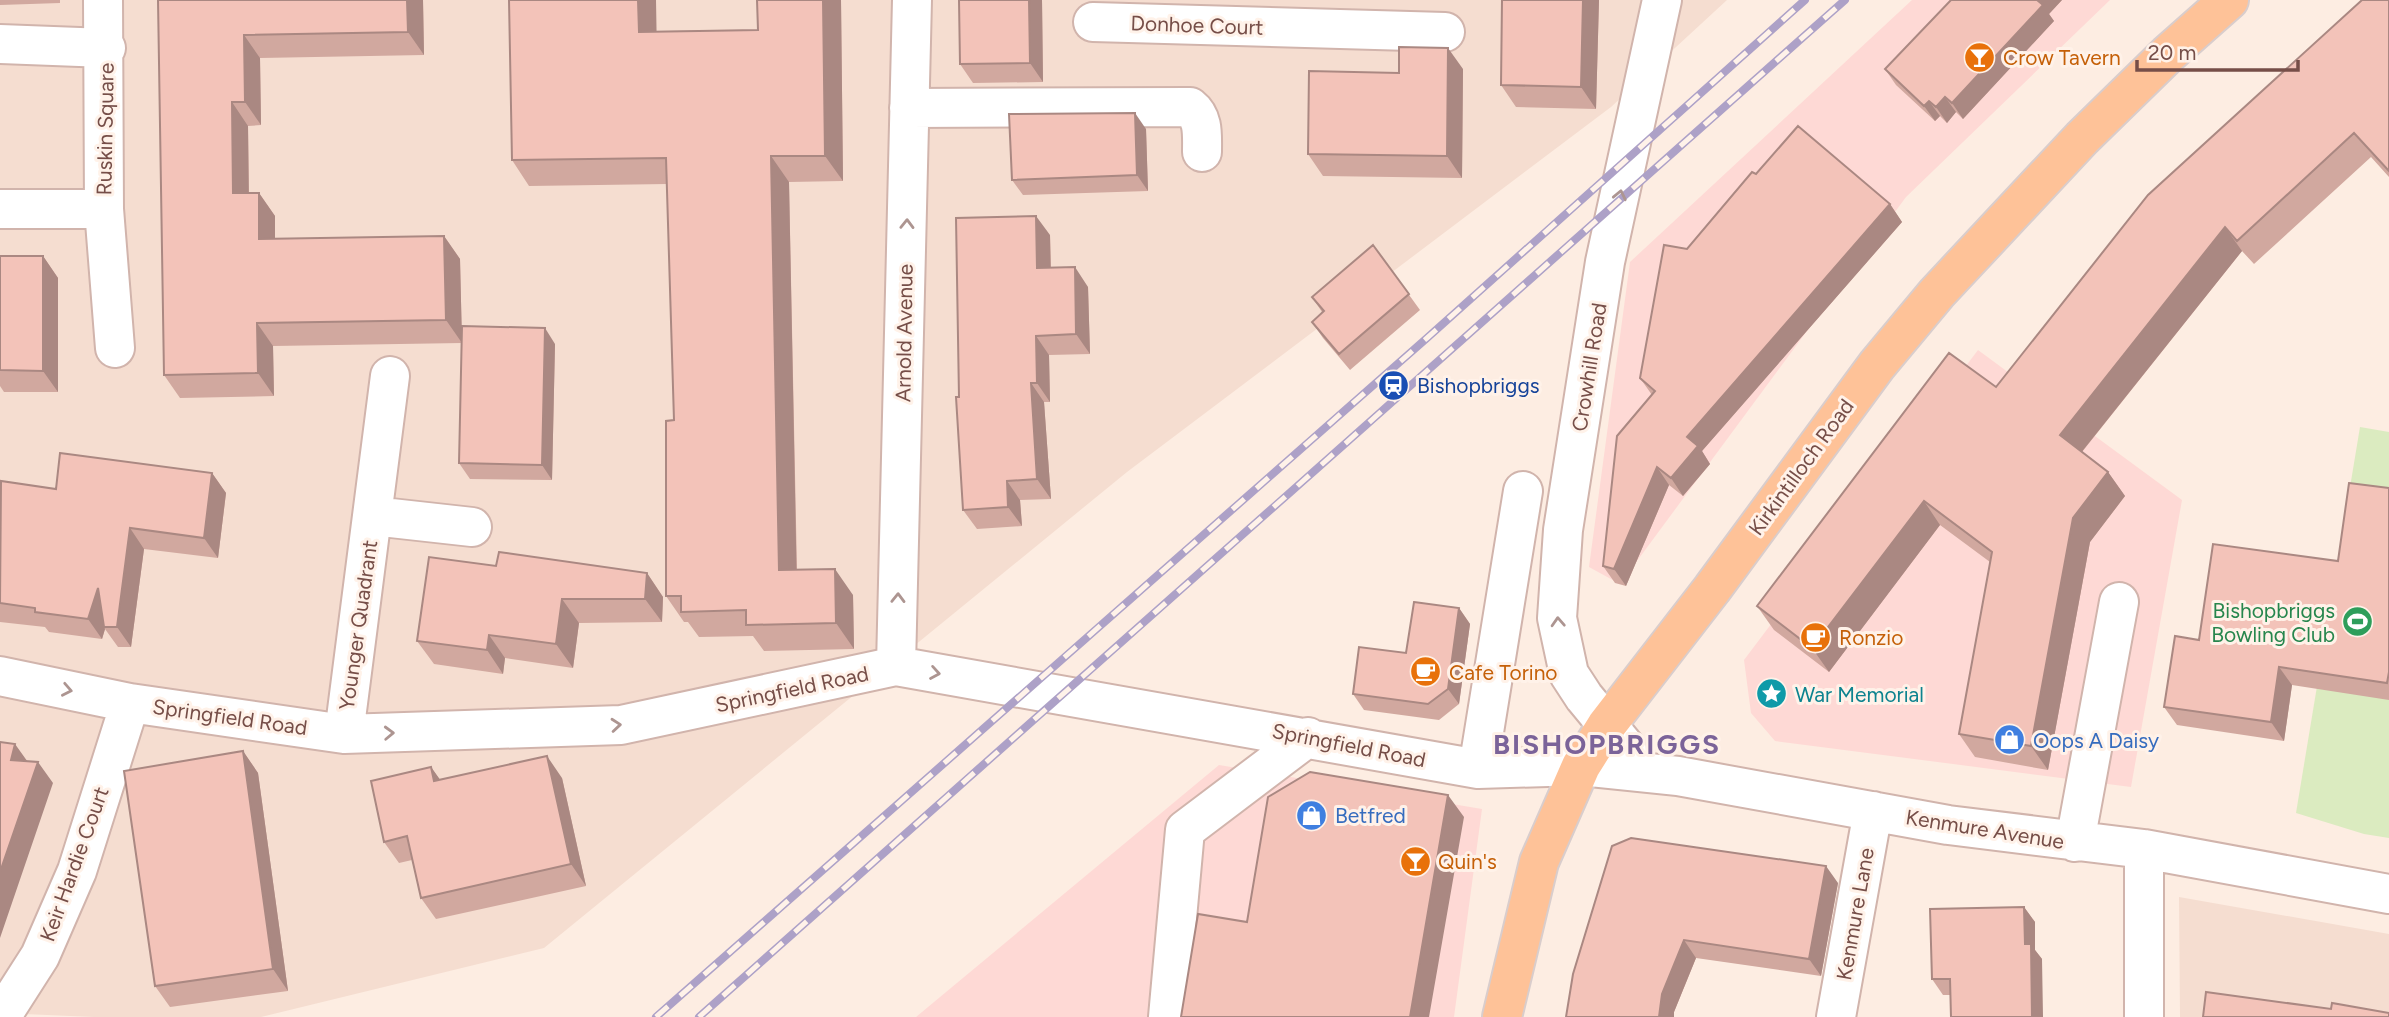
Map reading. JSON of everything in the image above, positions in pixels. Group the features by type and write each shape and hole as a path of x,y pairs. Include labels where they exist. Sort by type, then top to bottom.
{"main road":[{"name":"Kirkintilloch Road","path":"1502,1017 1539,862 1581,766 1606,726 1712,589 1877,365 1937,293 2082,138 2168,54 2229,0"}],"street":[{"name":"Ruskin Square","path":"103,0 106,48 104,209 115,348"},
{"name":"Arnold Avenue","path":"896,666 912,0"},
{"name":"Crowhill Road","path":"1647,772 1606,726 1569,674 1560,645 1557,618 1563,530 1605,262 1662,0"},
{"name":"Donhoe Court","path":"1093,22 1299,14 1445,32"},
{"name":"Ruskin Square","path":"0,44 106,48"},
{"path":"909,108 1191,107 1202,125 1202,152"},
{"name":"Ruskin Square","path":"0,209 104,209"},
{"name":"Younger Quadrant","path":"344,734 390,376"},
{"path":"1478,769 1523,491"},
{"name":"Younger Quadrant","path":"373,516 472,527"},
{"path":"2076,842 2119,602"},
{"name":"Springfield Road","path":"0,676 130,703 344,734 621,725 896,666 1478,769 1581,766"},
{"name":"Keir Hardie Court","path":"1,1017 40,956 77,871 130,703"},
{"path":"1168,1017 1185,830 1308,737"},
{"name":"Kenmure Avenue","path":"1581,766 1647,772 1873,811 2076,842 2144,849 2389,894"},
{"name":"Kenmure Lane","path":"1836,1017 1873,811"},
{"path":"2144,849 2144,1017"}],"shaded area":[{"path":"0,0 1727,0 1611,107 1127,472 544,948 261,1017 94,1017 0,1013"},
{"path":"1912,0 2110,0 1906,197 1620,584 1589,567 1630,262"},
{"path":"1978,350 2182,500 2131,787 1775,741 1751,713 1744,660"},
{"path":"1219,765 1482,809 1454,1017 916,1017"},
{"path":"2179,897 2389,934 2389,1017 2180,1017"}],"green space":[{"name":"Bishopbriggs Bowling Club","path":"2360,427 2389,432 2389,838 2364,834 2296,813"}],"building":[{"path":"158,0 407,0 408,32 244,35 245,102 232,102 233,193 259,193 259,239 444,236 446,320 257,323 258,373 164,375"},
{"path":"509,0 638,0 639,32 758,30 757,0 823,0 825,156 771,156 779,570 835,569 836,623 746,625 746,610 681,612 681,596 666,596 666,421 674,420 666,158 512,160"},
{"path":"959,0 1029,0 1030,63 960,64"},
{"path":"1502,0 1583,0 1581,87 1501,85"},
{"path":"1951,0 2037,0 2043,5 1952,103 1945,97 1936,107 1929,101 1924,106 1885,69"},
{"path":"2362,0 2389,0 2389,171 2354,133 2237,241 2225,227 2060,435 2108,472 2073,518 2031,746 1959,734 1992,552 1924,501 1812,648 1757,606 1949,353 1996,387 2148,195"},
{"path":"1399,47 1448,48 1447,156 1308,154 1309,71 1399,73"},
{"path":"1135,113 1137,175 1012,180 1009,114"},
{"path":"1798,126 1890,204 1687,437 1698,446 1671,478 1657,467 1614,569 1603,566 1617,436 1655,391 1640,378 1664,245 1687,249 1752,172 1756,174"},
{"path":"1036,216 1037,268 1075,267 1076,334 1036,336 1037,383 1031,383 1037,479 1007,481 1008,507 963,510 956,397 959,397 956,218"},
{"path":"1373,245 1409,294 1339,354 1312,322 1324,311 1312,297"},
{"path":"0,256 43,256 43,371 0,370"},
{"path":"462,326 545,328 542,465 459,463"},
{"path":"60,453 212,473 204,538 130,528 117,627 104,627 98,588 88,619 35,612 35,608 0,603 1,481 56,489"},
{"path":"2349,483 2389,488 2387,683 2279,667 2271,722 2164,707 2175,636 2199,640 2213,544 2338,561"},
{"path":"499,552 647,573 645,599 562,599 556,644 489,635 487,650 417,641 429,557 496,566"},
{"path":"1414,602 1459,608 1448,689 1428,704 1353,694 1359,647 1406,653"},
{"path":"0,742 15,744 11,760 38,762 0,872"},
{"path":"243,751 273,969 155,986 124,771"},
{"path":"547,756 571,864 421,898 407,836 384,842 371,781 431,767 434,781"},
{"path":"1310,772 1448,795 1410,1017 1181,1017 1198,914 1247,922 1268,797"},
{"path":"1631,838 1826,866 1809,959 1684,940 1662,994 1659,1017 1566,1017 1573,974 1612,846"},
{"path":"2024,907 2025,944 2031,944 2032,1017 1951,1017 1950,979 1932,979 1930,909"},
{"path":"2206,992 2331,1009 2332,1003 2389,1013 2389,1017 2203,1017"}],"railway":[{"path":"656,1017 1427,338 1805,0"},
{"path":"699,1017 1845,0"}],"place":[{"name":"Crow Tavern","path":"1980,57"},
{"name":"Bishopbriggs","path":"1394,385"},
{"name":"Bishopbriggs Bowling Club","path":"2358,622"},
{"name":"Ronzio","path":"1816,637"},
{"name":"Cafe Torino","path":"1426,672"},
{"name":"War Memorial","path":"1772,694"},
{"name":"Oops A Daisy","path":"2010,740"},
{"name":"Betfred","path":"1312,815"},
{"name":"Quin's","path":"1415,861"}],"district":[{"name":"BISHOPBRIGGS","path":"1607,744"}]}
